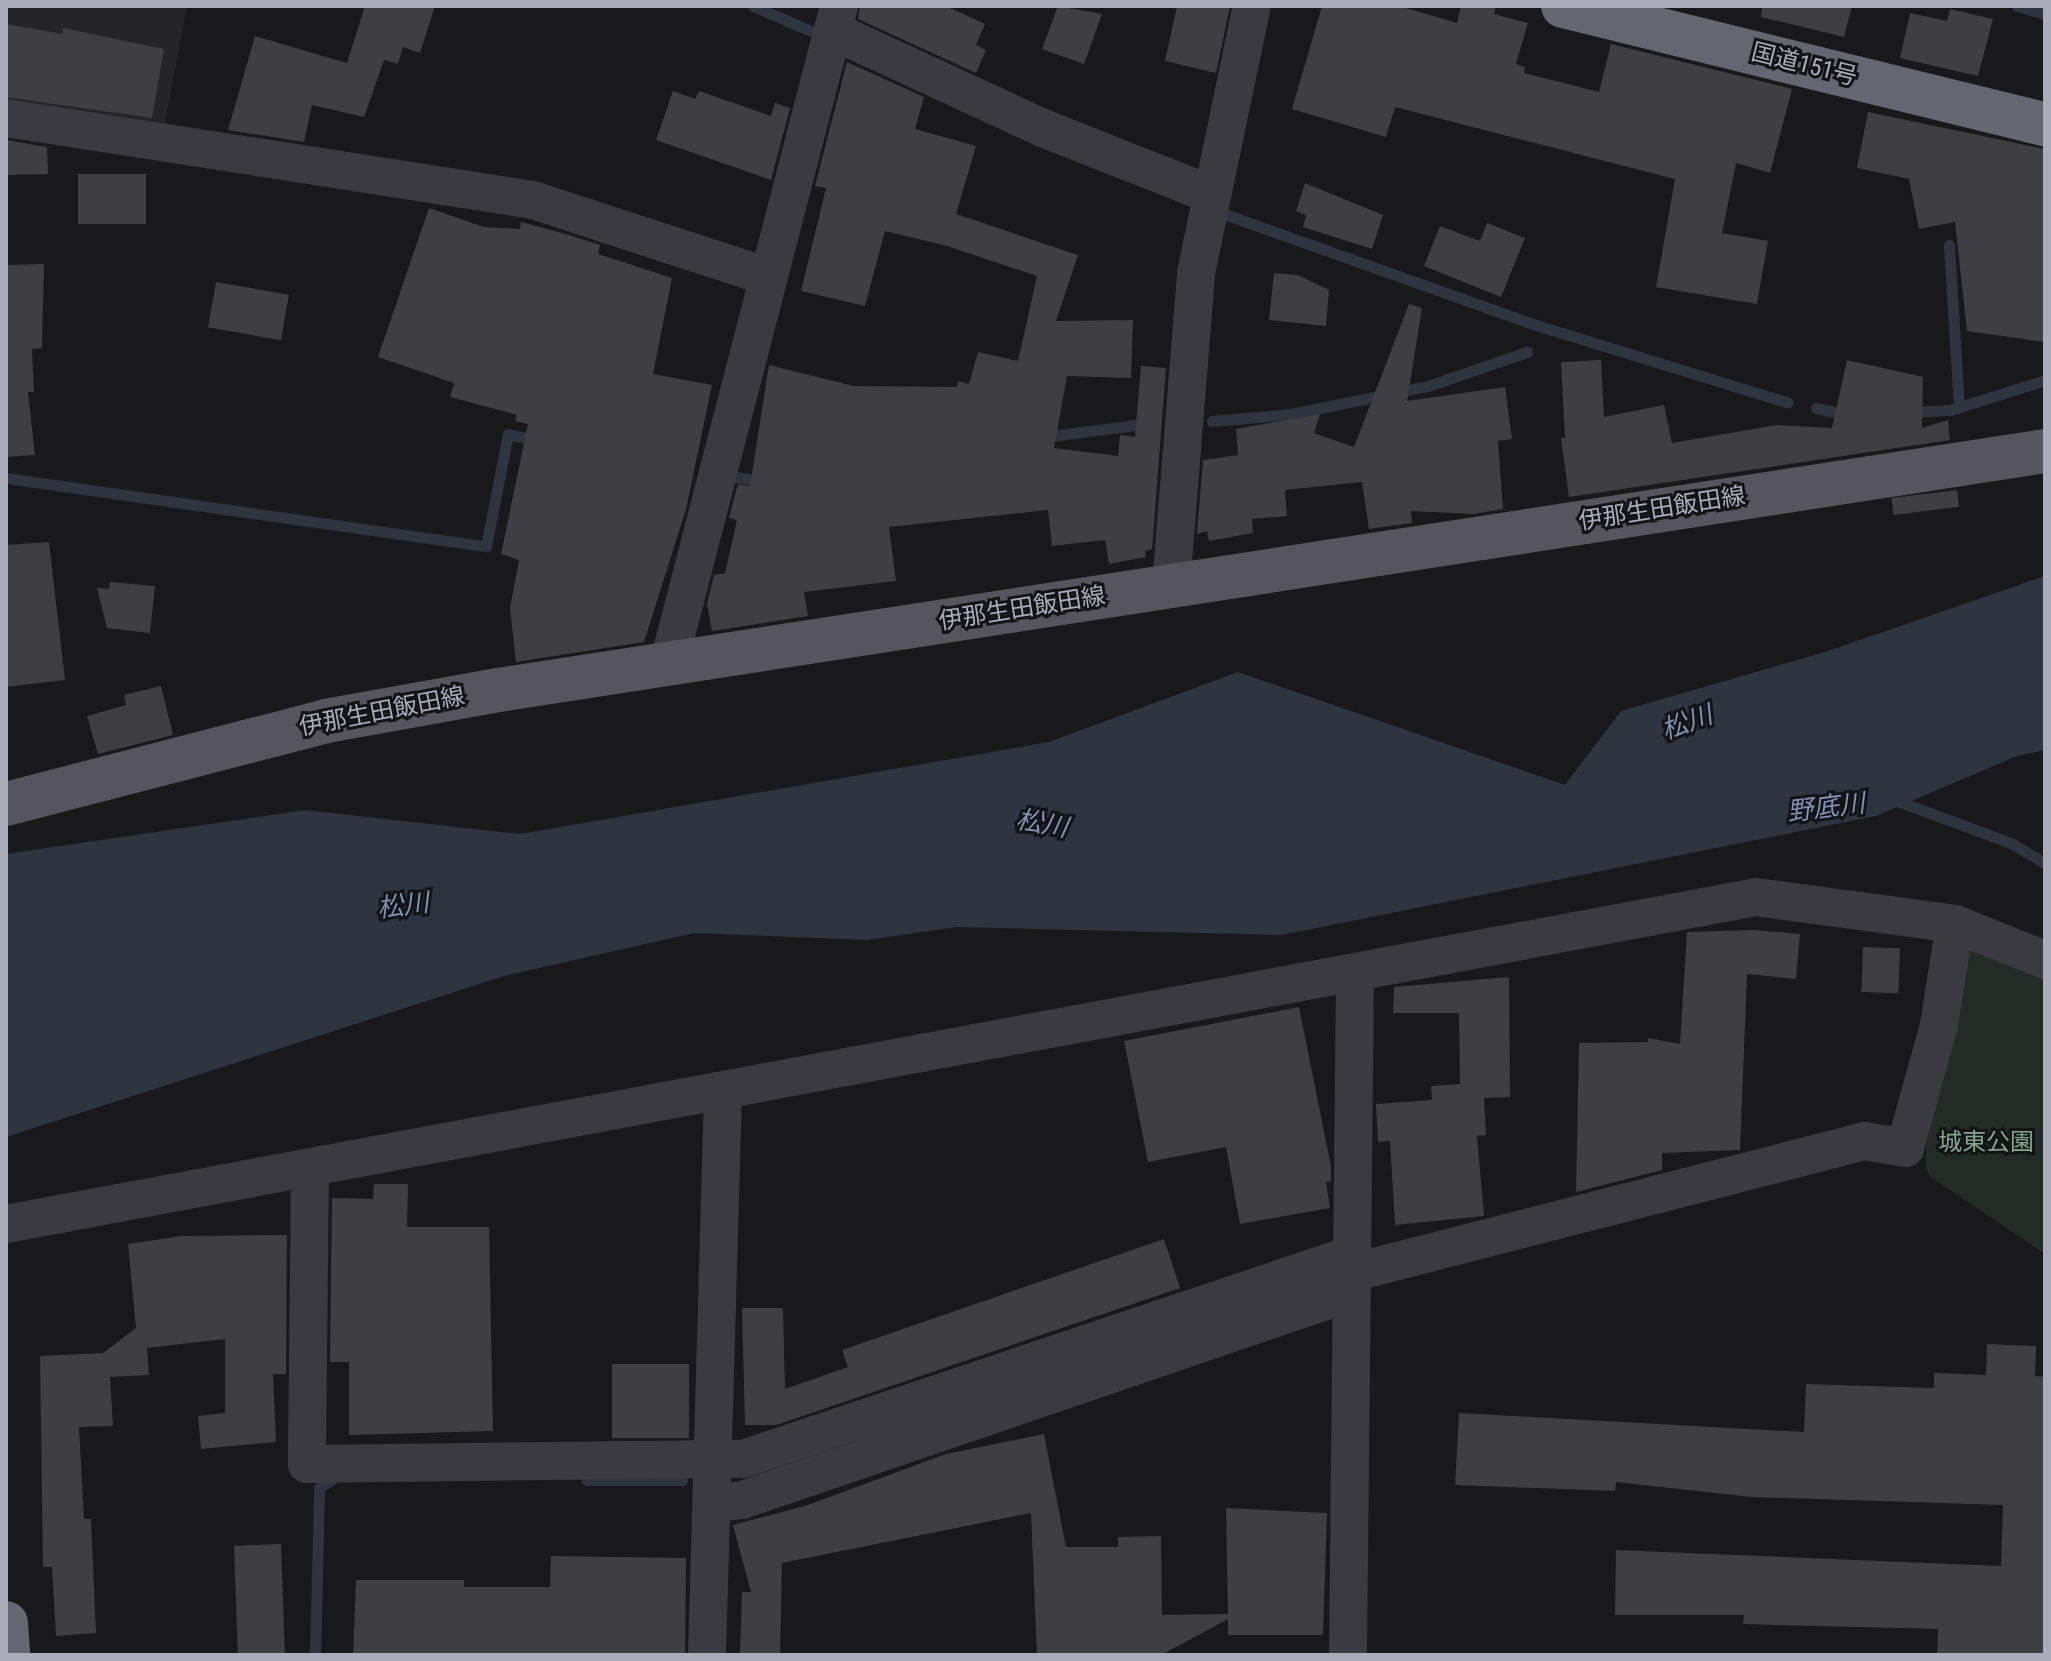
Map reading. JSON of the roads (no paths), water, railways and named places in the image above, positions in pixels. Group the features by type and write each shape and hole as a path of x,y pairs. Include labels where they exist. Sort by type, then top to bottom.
{"highway":[{"name":"国道151号","path":"1563,6 2045,124"},
{"path":"6,1623 8,1655"}],"main road":[{"name":"伊那生田飯田線","path":"6,804 326,721 669,662 2045,451"}],"street":[{"path":"1171,586 1196,273 1252,6"},
{"path":"669,662 836,18 1043,128 1212,195"},
{"path":"6,118 533,200 769,277"},
{"path":"6,1224 1756,897 1955,924 2045,960"},
{"path":"310,1169 307,1464 716,1462 743,1459 1351,1273 1865,1141 1905,1148 1939,1025 1955,924"},
{"path":"1348,1655 1355,972"},
{"path":"707,1655 716,1462 723,1092"},
{"path":"714,1503 742,1500 1351,1273"}],"water":[{"name":"松川","path":"2045,576 2045,750 2017,756 1876,816 1282,935 957,927 868,940 694,933 504,976 6,1137 6,854 305,810 520,834 1049,742 1238,672 1565,785 1621,711 1828,651"}],"waterway":[{"path":"753,6 816,33"},
{"path":"2017,6 2045,14"},
{"path":"1227,215 1536,325 1787,402"},
{"path":"1949,245 1959,408"},
{"path":"1212,421 1291,414 1428,386 1527,352"},
{"path":"1910,412 1950,410 2045,380"},
{"path":"1816,408 1849,415"},
{"path":"1044,437 1150,423"},
{"path":"6,478 486,546 508,434 538,441"},
{"path":"735,477 765,481"},
{"name":"野底川","path":"1895,800 2013,844 2045,863"},
{"path":"315,1655 319,1488 334,1478"},
{"path":"587,1480 682,1480"}],"park label":[{"name":"城東公園","path":"1986,1143"}]}
